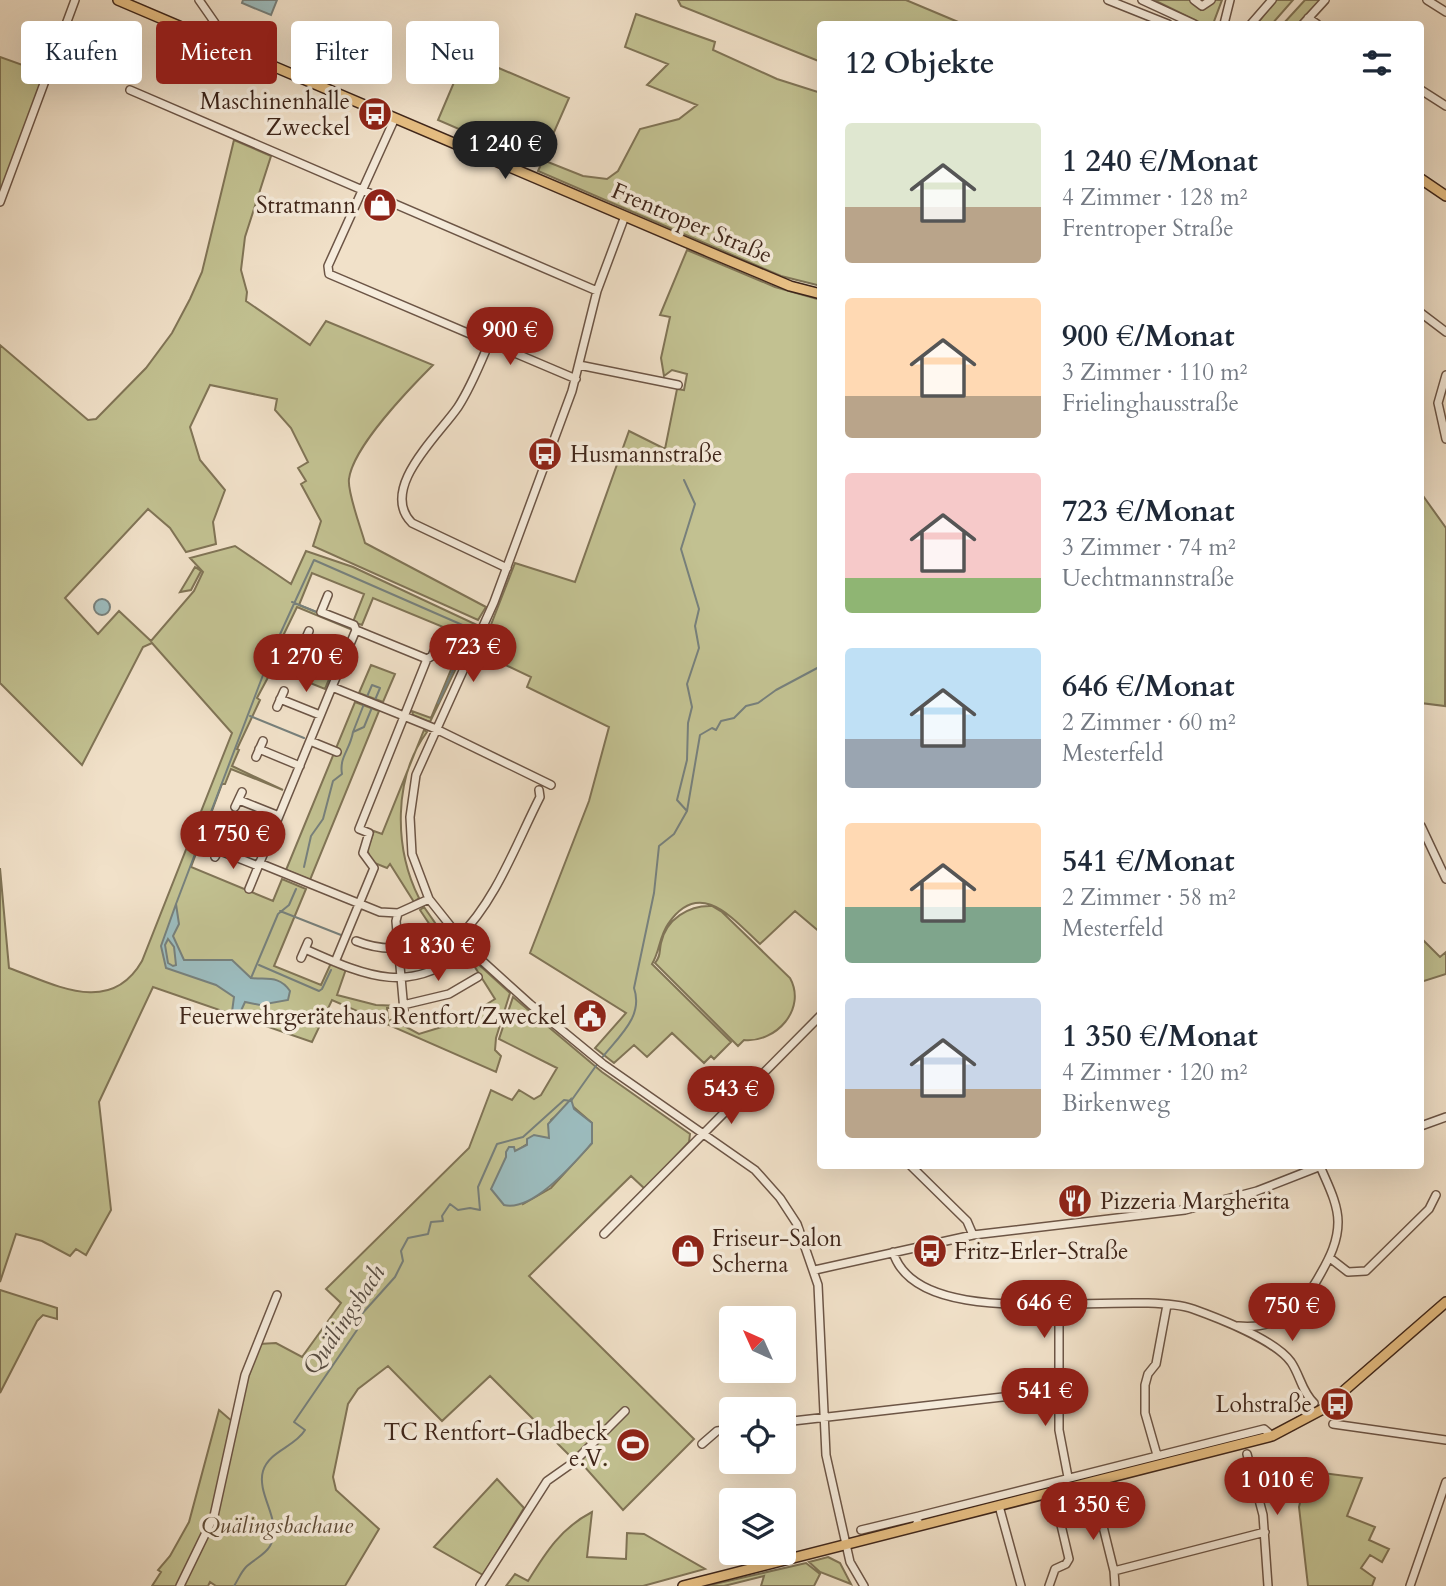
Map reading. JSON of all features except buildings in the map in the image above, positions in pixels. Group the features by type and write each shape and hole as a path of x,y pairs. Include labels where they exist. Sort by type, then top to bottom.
{"main road":[{"name":"Frentroper Straße","path":"118,0 168,21"},
{"name":"Frentroper Straße","path":"277,68 790,286 817,293"},
{"path":"1424,181 1446,196"},
{"path":"683,1586 1272,1436 1323,1409 1446,1302"}],"street":[{"path":"0,202 75,0"},
{"path":"199,0 214,21"},
{"path":"1108,0 1160,21"},
{"path":"1143,0 1188,21"},
{"path":"1195,0 1202,6 1211,0"},
{"path":"1225,21 1230,0"},
{"path":"1254,21 1272,0"},
{"path":"1305,21 1325,0"},
{"path":"1427,0 1446,12"},
{"path":"130,90 597,291"},
{"path":"1424,92 1446,106"},
{"path":"395,118 328,266 332,276 576,379"},
{"path":"625,216 597,291 576,379 507,568 413,787 410,817 412,854 429,899 468,948 603,1064 755,1170 780,1198 797,1224 815,1270 826,1455 846,1545 855,1573 864,1586"},
{"path":"1424,315 1446,332"},
{"path":"489,343 457,408 421,454 400,499 402,509 412,523 507,568"},
{"path":"579,365 678,386"},
{"path":"1446,375 1438,402 1446,439"},
{"path":"328,595 321,612 354,625 356,630 427,659"},
{"path":"249,888 356,630"},
{"path":"335,962 374,868 363,855 369,833 359,829 427,659 432,656 440,636"},
{"path":"305,639 345,655"},
{"path":"332,687 436,729 551,785"},
{"path":"280,699 320,715"},
{"path":"310,741 337,752"},
{"path":"259,749 300,765"},
{"path":"458,938 474,922 487,902 540,797 539,790"},
{"path":"239,799 279,816"},
{"path":"1424,832 1446,879"},
{"path":"218,850 380,912 398,913 429,899"},
{"path":"398,913 398,949 405,1022"},
{"path":"356,941 377,948 398,949 435,937"},
{"path":"302,958 307,946 360,974 402,977 438,967 468,948"},
{"path":"403,1005 449,995 478,977"},
{"path":"604,1234 817,1019"},
{"path":"1424,1125 1446,1117"},
{"path":"914,1169 967,1221 973,1236"},
{"path":"815,1270 973,1236 1185,1210 1256,1191 1313,1169"},
{"path":"1234,1326 1255,1328 1286,1317 1306,1299 1329,1258 1338,1221 1322,1169"},
{"path":"1329,1258 1348,1272 1366,1270 1429,1209 1436,1195"},
{"path":"893,1252 902,1272 919,1283 949,1296 968,1300 1059,1305 1167,1305 1190,1308 1234,1326 1285,1355 1314,1403"},
{"path":"180,1586 214,1516 245,1375 277,1296"},
{"path":"1059,1305 1059,1430 1068,1477"},
{"path":"1157,1455 1145,1413 1145,1385 1148,1374 1156,1364 1167,1305"},
{"path":"796,1421 1037,1393 1048,1388 1058,1374"},
{"path":"480,1586 547,1481 574,1462 625,1411"},
{"path":"1333,1424 1446,1440"},
{"path":"861,1530 1264,1429 1272,1436"},
{"path":"702,1444 719,1431"},
{"path":"1247,1454 1265,1532 1268,1586"},
{"path":"1410,1586 1446,1484"},
{"path":"1049,1586 1055,1569 1066,1564 1069,1559 1053,1492"},
{"path":"1095,1494 1115,1586"},
{"path":"999,1506 1021,1586"},
{"path":"916,1527 919,1516"},
{"path":"1114,1572 1265,1532"}],"green space":[{"path":"678,0 906,0 956,21 817,21 817,60 681,6"},
{"path":"1154,0 1191,0 1201,10 1215,0 1222,0 1214,21 1197,21"},
{"path":"1276,0 1293,0 1275,21 1259,21"},
{"path":"1305,0 1321,0 1302,21 1286,21"},
{"path":"636,14 715,42 713,50 777,79 817,92 817,285 781,276 538,171 543,160 583,176 607,179 618,171 640,129 679,119 697,105 647,85 668,64 625,47"},
{"path":"0,57 21,64 21,84 41,84 0,193"},
{"path":"499,68 569,98 540,164 438,120 453,84 499,84"},
{"path":"234,140 271,156 245,237 241,270 247,292 246,301 310,345 326,321 433,365 371,435 353,466 349,479 350,492 365,543 486,607 478,620 313,546 321,521 301,484 306,481 298,468 308,462 291,428 275,410 277,399 210,385 190,427 200,460 225,490 213,522 216,544 186,552 170,528 148,509 65,598 98,634 119,611 151,641 194,591 203,572 190,558 235,546 291,584 306,551 353,567 477,625 430,722 413,715 412,711 431,718 465,636 373,598 362,625 353,622 364,594 312,573 299,605 351,626 350,629 297,607 282,638 285,639 278,655 330,677 325,689 273,668 257,698 260,700 232,766 283,790 231,769 225,784 222,784 191,867 273,901 282,879 306,889 274,966 321,985 331,963 346,969 337,995 376,1005 401,1006 397,1012 395,1008 387,1008 388,1021 399,1017 406,1027 419,1034 458,1022 495,999 466,953 510,993 496,1038 495,1050 501,1056 496,1072 332,1000 312,1042 153,987 99,1102 111,1210 86,1255 76,1249 70,1256 42,1241 16,1234 0,1282 0,868 9,968 80,992 98,992 114,988 129,978 142,961 232,733 152,643 143,647 82,765 0,683 0,345 88,420 96,419 146,368 172,333 190,299 202,272"},
{"path":"687,250 775,287 817,299 817,930 795,911 760,944 716,907 704,903 692,904 680,910 665,929 652,964 731,1042 714,1059 711,1056 704,1063 672,1033 647,1057 634,1045 614,1063 595,1048 626,1013 530,953 589,801 609,727 527,687 531,677 480,653 515,563 575,582 629,431 665,449 677,389 684,390 687,374 672,370 664,376 661,358 670,317 660,315"},
{"path":"1424,497 1446,528 1445,706 1424,703"},
{"path":"195,567 201,571 191,590 180,592"},
{"path":"371,665 395,674 383,702 359,693"},
{"path":"355,702 379,711 310,880 286,870"},
{"path":"424,730 427,732 408,770 401,814 405,857 419,898 414,902 390,864 387,868 372,862 367,850 374,831 382,834"},
{"path":"712,906 722,912 790,978 794,990 791,1012 777,1030 767,1036 744,1040 738,1046 655,963 664,934 673,920 695,908"},
{"path":"424,907 438,927 463,951 452,958 420,910"},
{"path":"1424,941 1440,957 1446,952 1446,974 1424,981"},
{"name":"Quälingsbachaue","path":"513,997 602,1072 690,1134 689,1142 645,1189 631,1176 529,1276 694,1439 623,1510 576,1457 573,1459 490,1376 442,1421 388,1366 358,1389 348,1404 333,1477 336,1490 379,1529 345,1586 216,1586 210,1582 208,1586 182,1586 216,1517 246,1384 259,1344 276,1343 302,1357 341,1303 326,1289 469,1148 491,1090 512,1100 519,1090 534,1099 541,1095 557,1068 499,1039","holes":["570,1104 592,1123 592,1143 551,1188 523,1204 507,1157 529,1143 549,1138 551,1120"]},
{"path":"0,1290 57,1308 57,1319 43,1315 37,1321 0,1393"},
{"path":"219,1410 233,1422 212,1515 178,1586 152,1586 161,1572 158,1570 170,1556 189,1522"},
{"path":"1307,1471 1362,1478 1347,1516 1375,1527 1369,1540 1389,1549 1382,1562 1370,1555 1361,1568 1375,1578 1372,1586 1308,1586 1299,1507"},
{"path":"497,1479 524,1508 483,1575 434,1547"},
{"path":"592,1512 587,1557 626,1559 627,1533 644,1534 705,1569 643,1586 506,1586 515,1574 528,1581 563,1533"},
{"path":"828,1557 840,1563 851,1584 820,1572 809,1562"},
{"path":"806,1563 820,1574 814,1586 761,1586 764,1576 724,1586 706,1586"}],"water":[{"path":"243,0 277,0 271,15 242,3"},
{"path":"102,599 108,601 108,613 102,615 96,613 94,607 96,601"},
{"path":"176,904 179,924 173,936 184,960 232,960 251,978 282,982 290,991 288,1000 260,1005 245,1002 240,1013 232,1012 234,997 216,985 166,968 161,946","holes":["168,939 174,947 176,965 173,966 168,963 165,945"]},
{"path":"571,1099 574,1109 592,1123 592,1143 540,1194 515,1205 504,1205 491,1189 509,1147 514,1147 515,1151 527,1145 527,1139 534,1135 549,1138 548,1124"}],"waterway":[{"path":"601,1059 622,1035 632,1017 636,998 634,988 654,893 659,846 674,834 687,811 677,800 687,760 688,723 692,707 687,684 699,648 695,626 699,609 681,549 695,504 684,480"},
{"path":"176,904 271,654 314,560 467,627 466,642 438,703"},
{"path":"292,602 319,613"},
{"path":"687,811 700,735 712,728 716,730 721,721 734,718 746,706 758,703 817,668"},
{"path":"366,699 372,685 380,688 375,700"},
{"path":"353,732 364,704"},
{"path":"304,867 311,836 323,819 333,781 342,774 343,758 353,732 364,727 373,705"},
{"path":"250,716 304,738"},
{"path":"212,816 262,838"},
{"path":"251,978 278,914 289,905 296,889"},
{"path":"280,911 341,935"},
{"path":"259,965 319,991 331,970"},
{"name":"Quälingsbach","path":"234,1586 246,1567 268,1549 273,1537 274,1528 262,1480 266,1464 305,1430 294,1422 357,1330 360,1316 395,1277 403,1261 401,1251 408,1238 428,1234 431,1222 443,1221 442,1216 450,1204 458,1210 480,1210 478,1187 497,1144 523,1137 564,1100 571,1101 598,1063"}],"place":[{"name":"Maschinenhalle Zweckel","path":"375,114"},
{"name":"Stratmann","path":"380,205"},
{"name":"Husmannstraße","path":"545,454"},
{"name":"Feuerwehrgerätehaus Rentfort/Zweckel","path":"590,1016"},
{"name":"Pizzeria Margherita","path":"1075,1201"},
{"name":"Friseur-Salon Scherna","path":"688,1251"},
{"name":"Fritz-Erler-Straße","path":"930,1251"},
{"name":"Lohstraße","path":"1337,1404"},
{"name":"TC Rentfort-Gladbeck e.V.","path":"633,1445"}]}
